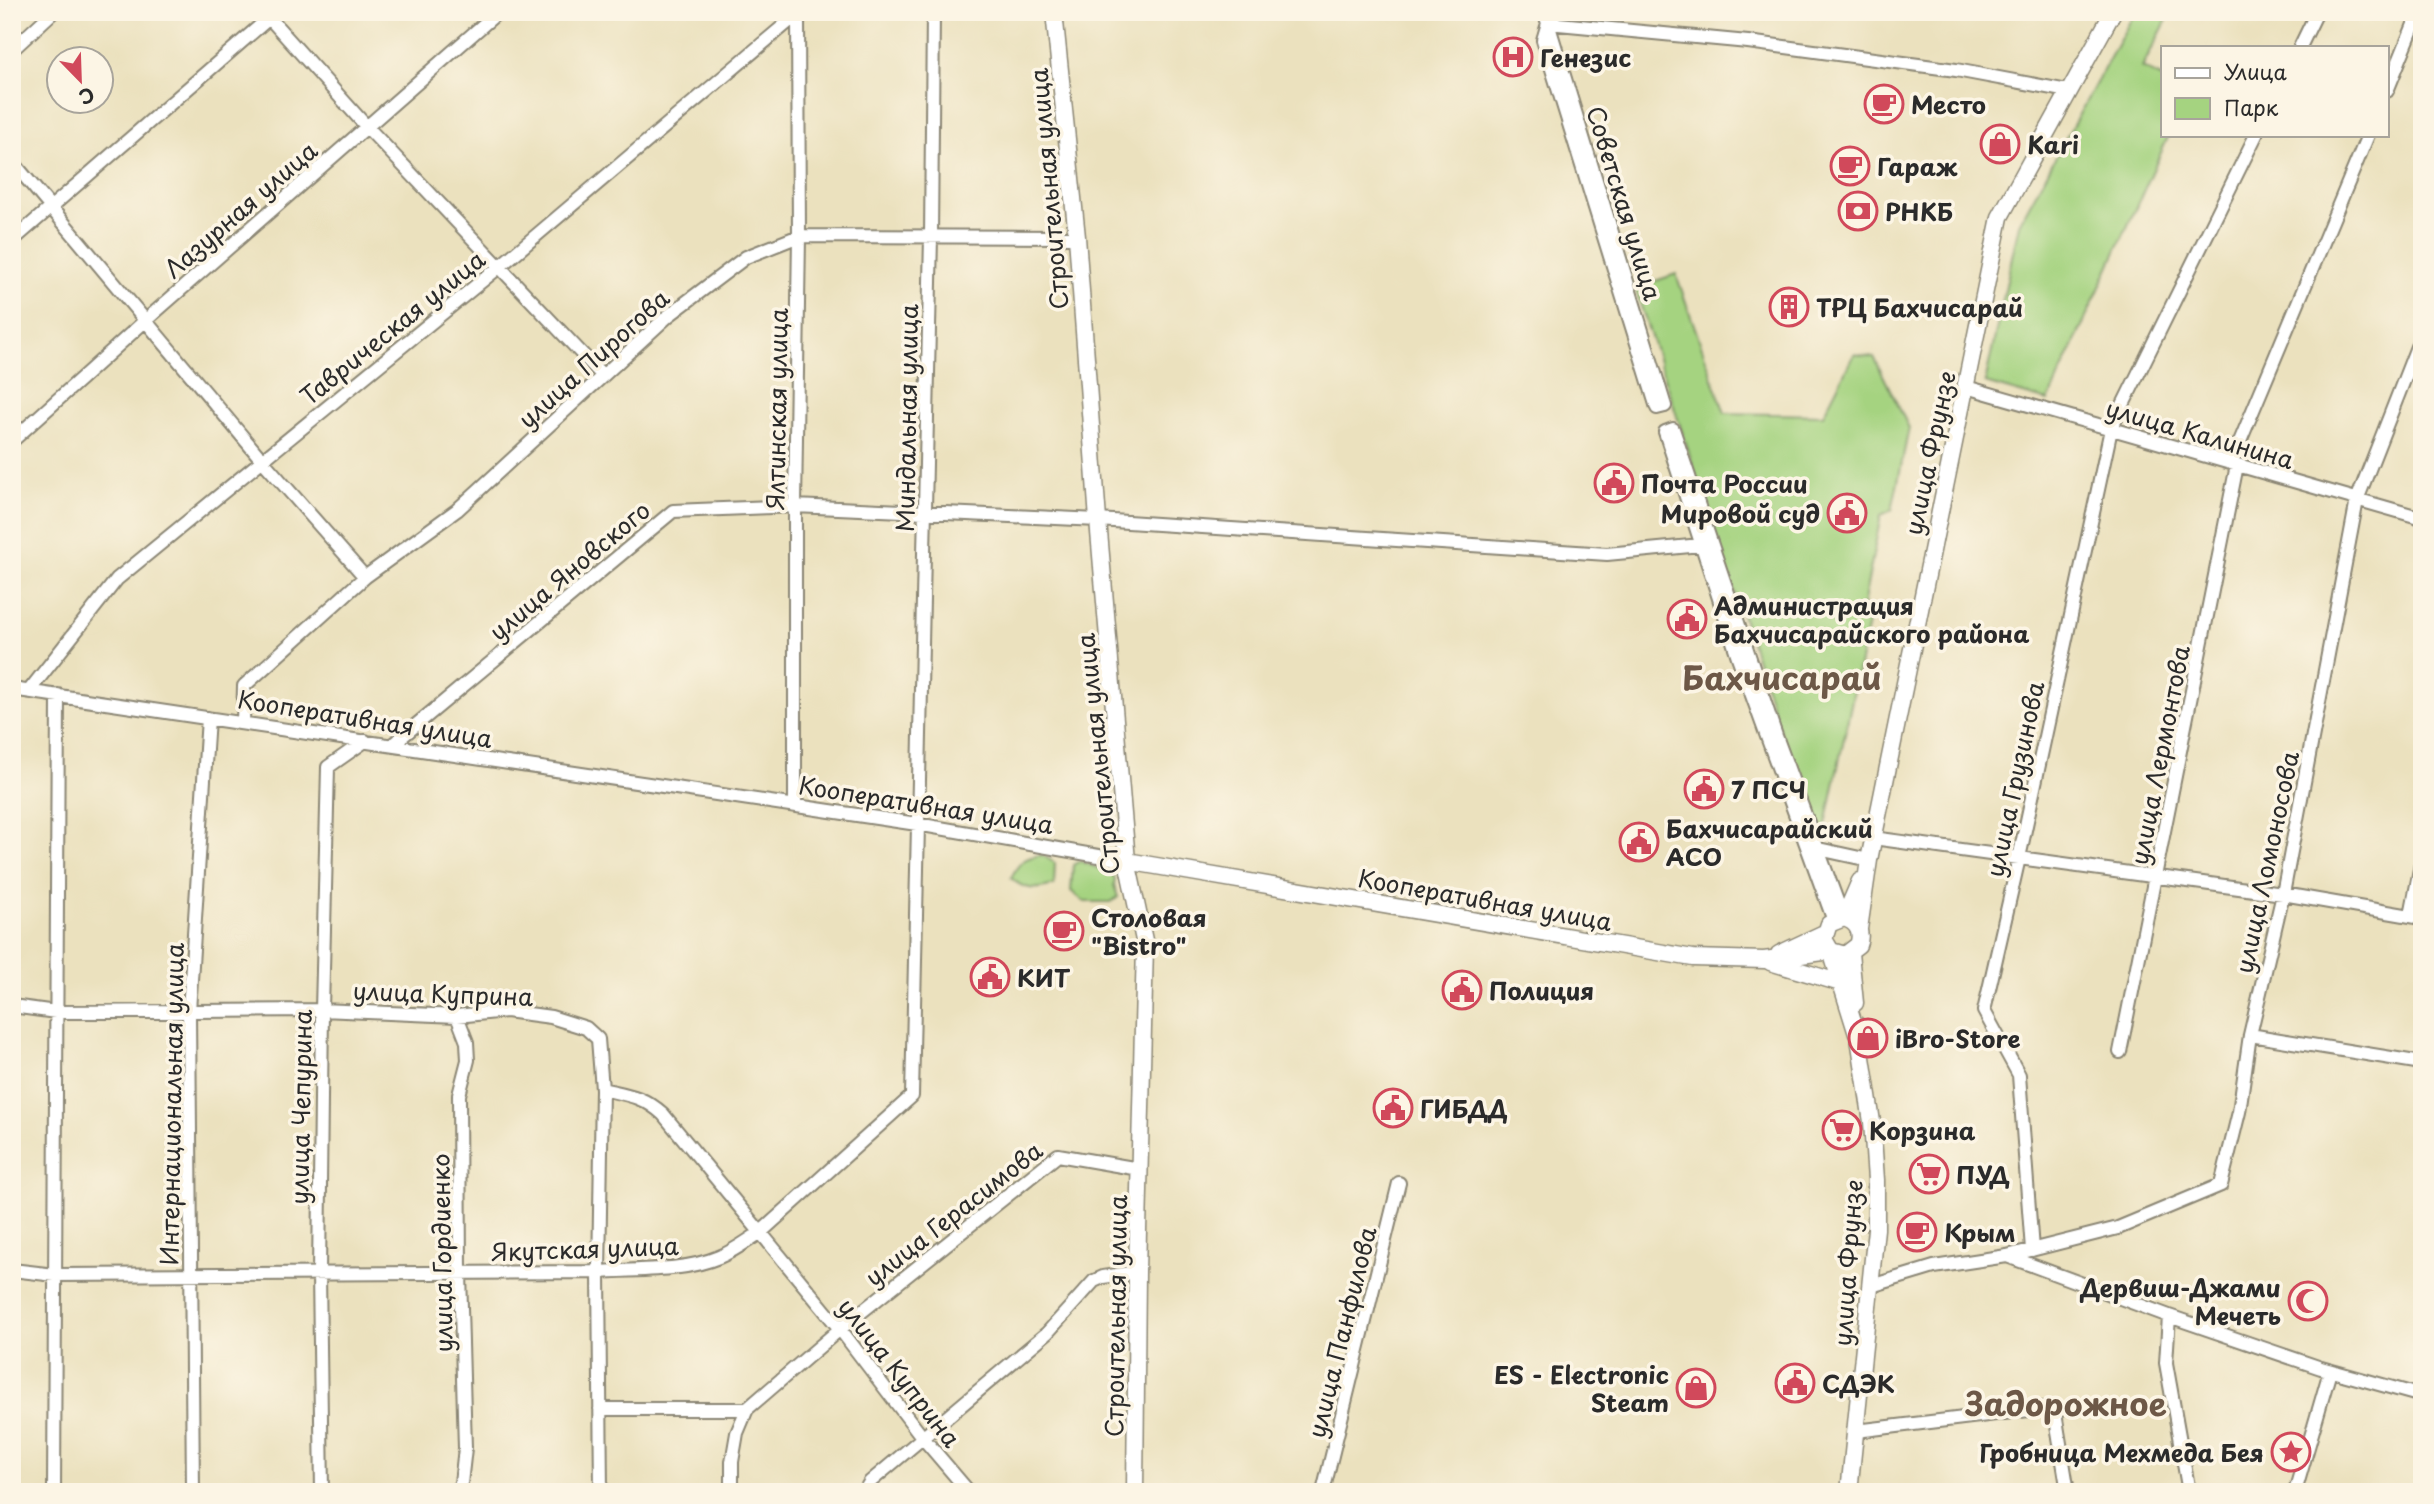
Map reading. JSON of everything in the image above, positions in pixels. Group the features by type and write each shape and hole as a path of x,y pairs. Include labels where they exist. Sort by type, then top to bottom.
{"main road":[{"name":"Строительная улица","path":"1054,12 1077,237 1127,861 1145,945 1137,1272 1136,1492"},
{"name":"улица Фрунзе","path":"1849,1492 1871,1286 1876,1180 1872,1122 1857,1034 1850,953 1858,945 1842,924 1869,860 2000,217 2113,12"},
{"name":"Кооперативная улица","path":"1127,861 1693,958 1764,960 1831,951 1840,955 1850,953"},
{"path":"1842,924 1825,944 1831,951 1857,1034"},
{"path":"1764,960 1842,924"},
{"path":"1764,960 1841,983"}],"street":[{"path":"12,50 53,12"},
{"name":"Лазурная улица","path":"12,441 498,12"},
{"name":"Миндальная улица","path":"917,824 931,237 933,12"},
{"path":"2300,46 2317,12"},
{"path":"2388,89 2419,12"},
{"name":"Ялтинская улица","path":"795,806 799,13"},
{"name":"Таврическая улица","path":"29,691 117,579 499,267 799,13"},
{"path":"12,242 270,14 366,126 603,376"},
{"path":"1546,18 1956,70 2068,91"},
{"name":"Советская улица","path":"1546,18 1665,406"},
{"name":"улица Грузинова","path":"2032,1250 2020,1075 1983,1011 2019,858 2111,429 2256,136"},
{"name":"улица Лермонтова","path":"2120,1052 2156,878 2234,464 2368,136"},
{"path":"12,161 262,460 365,577"},
{"name":"улица Пирогова","path":"243,723 244,686 365,577 457,510 667,316 746,257 799,236 1077,237"},
{"name":"улица Ломоносова","path":"1871,1286 1934,1267 2007,1256 2118,1228 2221,1185 2239,1112 2250,1035 2283,894 2357,499 2422,334"},
{"name":"улица Калинина","path":"1966,387 2422,518"},
{"path":"1673,429 1665,432 1776,736 1812,847 1840,909 1842,924"},
{"name":"улица Яновского","path":"392,745 673,511 795,506 1098,520 1607,554 1706,544"},
{"name":"Кооперативная улица","path":"12,689 917,824 1127,861"},
{"path":"54,1492 58,695"},
{"name":"Интернациональная улица","path":"193,1492 189,1011 208,718"},
{"name":"улица Чепурина","path":"322,1492 319,1273 328,767 365,741"},
{"name":"Якутская улица","path":"12,1270 55,1275 599,1272 689,1265 736,1249 761,1232 912,1096 917,824"},
{"path":"1873,838 2283,894 2416,917 2422,859"},
{"path":"1812,847 1869,860"},
{"name":"улица Куприна","path":"12,1006 56,1012 322,1010 457,1016 506,1011 551,1017 586,1028 598,1039 602,1089 639,1097 650,1102 663,1114 840,1329 923,1438 969,1492"},
{"name":"улица Гордиенко","path":"457,1016 467,1042 468,1060 459,1095 460,1273 465,1434 460,1492"},
{"path":"2250,1035 2422,1063"},
{"path":"601,1492 599,1272 602,1089"},
{"name":"улица Герасимова","path":"732,1492 732,1462 737,1433 747,1409 840,1329 1058,1155 1139,1169"},
{"name":"улица Панфилова","path":"1324,1492 1399,1183"},
{"path":"2007,1256 2169,1316 2330,1371 2422,1396"},
{"path":"864,1492 870,1482 1047,1333 1094,1281 1137,1272"},
{"path":"2169,1316 2166,1363 2189,1492"},
{"path":"2295,1492 2330,1371"},
{"path":"1856,1431 2054,1407 2068,1492"},
{"path":"600,1409 747,1409"}],"green space":[{"path":"2135,12 2171,12 2142,68 2161,77 2161,136 2169,136 2048,401 1985,383 2019,224"},
{"path":"1676,274 1725,413 1823,415 1854,354 1874,357 1909,428 1892,510 1881,515 1861,616 1868,623 1820,853 1635,288"},
{"path":"1042,855 1055,863 1054,885 1031,888 1011,878 1023,861"},
{"path":"1080,861 1108,872 1115,878 1118,897 1111,902 1085,902 1071,891 1073,865"}],"place":[{"name":"Генезис","path":"1513,57"},
{"name":"Место","path":"1884,104"},
{"name":"Kari","path":"2000,144"},
{"name":"Гараж","path":"1850,166"},
{"name":"РНКБ","path":"1858,211"},
{"name":"ТРЦ Бахчисарай","path":"1789,307"},
{"name":"Почта России","path":"1614,483"},
{"name":"Мировой суд","path":"1847,513"},
{"name":"Администрация Бахчисарайского района","path":"1687,619"},
{"name":"7 ПСЧ","path":"1704,789"},
{"name":"Бахчисарайский АСО","path":"1639,842"},
{"name":"Столовая \"Bistro\"","path":"1064,931"},
{"name":"КИТ","path":"990,977"},
{"name":"Полиция","path":"1462,990"},
{"name":"iBro-Store","path":"1868,1038"},
{"name":"ГИБДД","path":"1393,1108"},
{"name":"Корзина","path":"1842,1130"},
{"name":"ПУД","path":"1929,1174"},
{"name":"Крым","path":"1917,1232"},
{"name":"Дервиш-Джами Мечеть","path":"2308,1301"},
{"name":"СДЭК","path":"1795,1383"},
{"name":"ES - Electronic Steam","path":"1696,1388"},
{"name":"Гробница Мехмеда Бея","path":"2291,1452"}],"district":[{"name":"Бахчисарай","path":"1782,677"},
{"name":"Задорожное","path":"2066,1403"}]}
